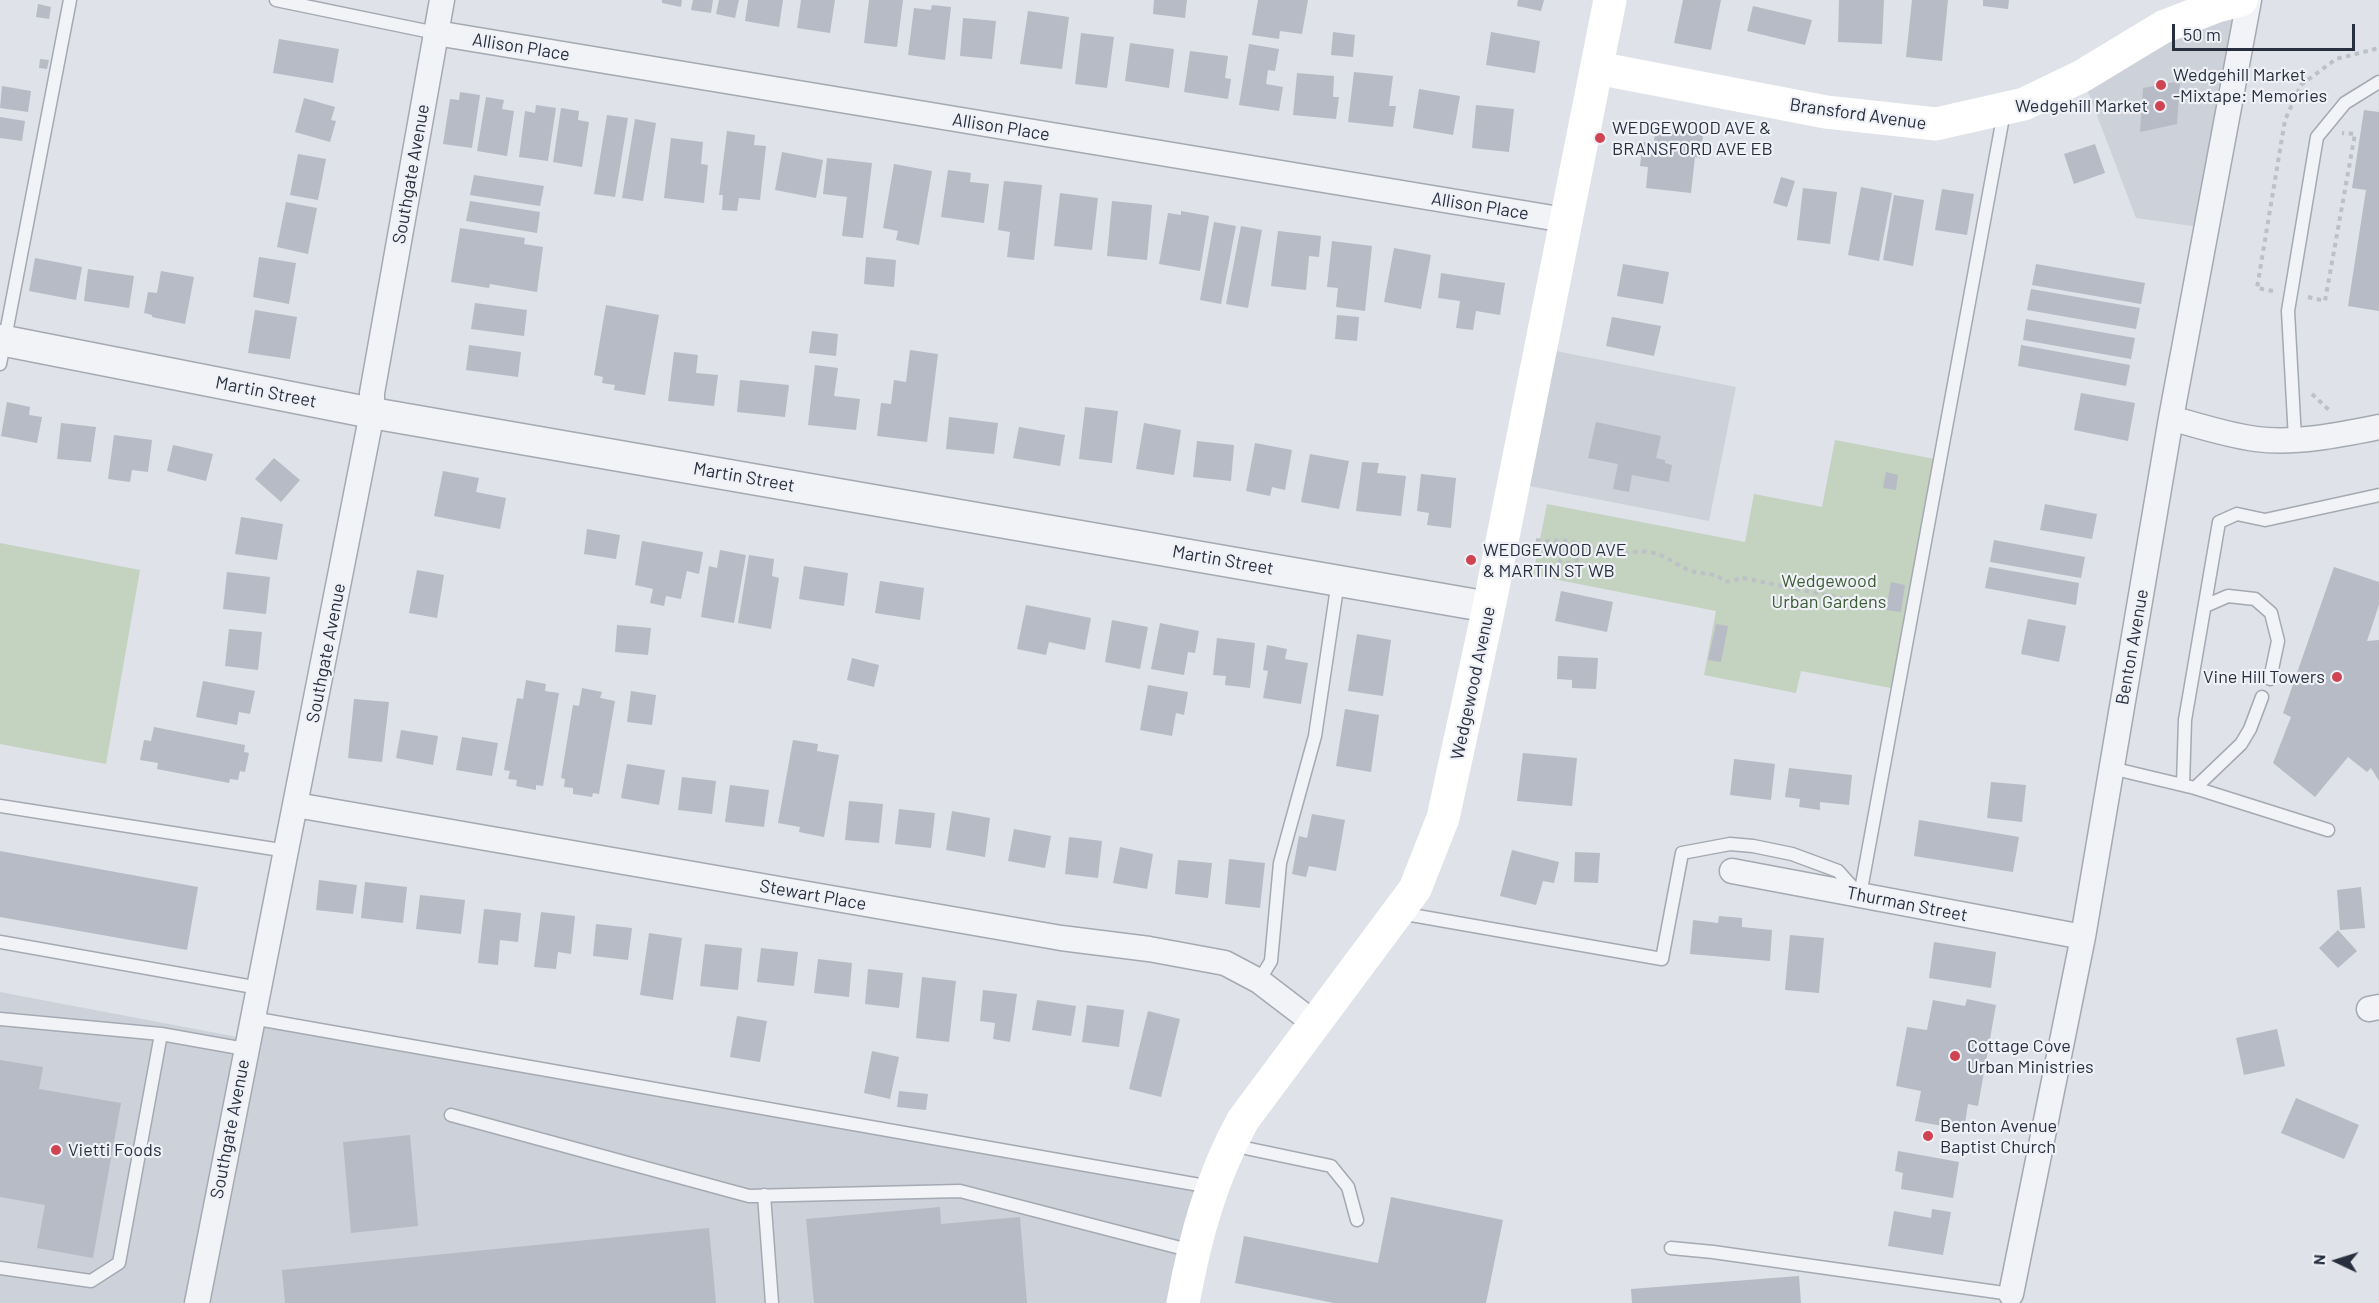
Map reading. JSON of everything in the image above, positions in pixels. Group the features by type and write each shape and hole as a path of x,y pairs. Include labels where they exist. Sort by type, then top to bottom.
{"main road":[{"name":"Wedgewood Avenue","path":"1184,1303 1192,1251 1212,1187 1243,1120 1415,889 1443,818 1489,608 1610,0"},
{"name":"Bransford Avenue","path":"1597,68 1826,112 1936,124 2024,104 2082,76 2163,27 2217,6 2241,0"}],"street":[{"name":"Southgate Avenue","path":"197,1303 245,1049 296,805 372,413 372,393 442,0"},
{"name":"Benton Avenue","path":"2011,1294 2083,937 2171,418 2249,0"},
{"name":"Allison Place","path":"436,33 1566,220"},
{"name":"Martin Street","path":"2,348 1489,608"},
{"path":"2171,418 2257,439 2295,439 2340,435 2379,427"},
{"name":"Stewart Place","path":"296,805 1060,938 1160,951 1225,963 1259,981 1314,1023"},
{"name":"Thurman Street","path":"1732,871 2083,937"}],"lane":[{"path":"2,348 70,0"},
{"path":"276,0 436,33"},
{"path":"2295,439 2288,311 2318,137 2345,103 2379,82"},
{"path":"1860,895 2005,108"},
{"path":"2189,787 2185,720 2219,522 2237,514 2265,520 2379,495"},
{"path":"1259,981 1271,961 1280,863 1315,736 1338,580"},
{"path":"2205,606 2228,596 2255,599 2271,613 2278,641 2270,679"},
{"path":"2189,787 2241,744 2250,729 2262,697"},
{"path":"2111,768 2189,787 2328,830"},
{"path":"0,806 286,851"},
{"path":"1397,912 1662,958 1682,853 1730,844 1792,854 1838,872 1860,895"},
{"path":"0,942 259,988"},
{"path":"252,1018 1212,1187"},
{"path":"0,1019 161,1034 245,1049"},
{"path":"0,1268 91,1281 119,1263 161,1034"},
{"path":"451,1114 749,1196 960,1191 1192,1251"},
{"path":"1230,1145 1331,1166 1348,1186 1357,1220"},
{"path":"764,1196 772,1303"},
{"path":"1671,1248 2011,1294"}],"path":[{"path":"2303,296 2325,301 2355,134 2336,132 2340,125"},
{"path":"2310,384 2312,394 2329,410"},
{"path":"1536,540 1552,543 1559,540 1569,541 1617,553 1637,550 1652,552 1693,571 1719,576 1725,582 1743,578 1861,602"},
{"path":"1552,543 1558,561 1566,564 1575,563 1593,548"}],"shaded area":[{"path":"2241,0 2206,228 2136,218 2082,76"},
{"path":"1541,348 1736,387 1709,521 1514,483"},
{"path":"0,992 248,1039 252,1018 1212,1187 1183,1303 0,1303"}],"green space":[{"name":"Wedgewood Urban Gardens","path":"1835,440 1940,460 1896,689 1801,671 1796,693 1704,675 1716,611 1533,575 1547,504 1745,542 1754,494 1822,507"},
{"path":"0,543 140,570 106,764 0,744"}],"building":[{"path":"662,0 682,0 681,7 662,3"},
{"path":"693,0 713,0 711,13 691,10"},
{"path":"719,0 739,0 735,18 716,14"},
{"path":"748,0 783,0 779,27 745,21"},
{"path":"801,0 835,0 830,33 797,28"},
{"path":"869,0 903,0 897,47 864,43"},
{"path":"1154,0 1187,0 1185,18 1153,14"},
{"path":"1258,0 1308,0 1302,34 1280,31 1279,39 1252,35"},
{"path":"1518,0 1544,0 1541,11 1517,6"},
{"path":"1683,0 1721,0 1711,50 1674,43"},
{"path":"1839,0 1884,0 1882,44 1838,42"},
{"path":"1912,0 1948,0 1942,61 1906,57"},
{"path":"1983,0 2009,0 2008,9 1983,6"},
{"path":"38,4 51,7 49,19 36,17"},
{"path":"932,5 951,7 945,60 908,55 914,8 931,10"},
{"path":"1753,6 1812,20 1805,45 1747,31"},
{"path":"1028,11 1069,17 1062,69 1020,64"},
{"path":"963,18 996,21 992,59 960,56"},
{"path":"1333,32 1355,35 1353,57 1331,55"},
{"path":"1491,32 1540,41 1535,73 1486,65"},
{"path":"1081,33 1114,37 1107,88 1075,84"},
{"path":"279,39 339,49 333,83 273,73"},
{"path":"1130,43 1174,49 1169,88 1125,81"},
{"path":"1249,44 1279,49 1275,71 1268,70 1266,84 1283,87 1279,111 1239,105"},
{"path":"1190,51 1228,56 1225,78 1231,79 1228,99 1184,92"},
{"path":"40,59 49,60 47,69 39,68"},
{"path":"1354,72 1393,76 1389,106 1396,106 1393,127 1348,122"},
{"path":"1297,73 1334,76 1333,97 1339,97 1336,119 1293,115"},
{"name":"Wedgehill Market","path":"2180,81 2177,124 2140,132 2143,88"},
{"path":"2,86 31,91 28,112 0,108"},
{"path":"1419,89 1460,96 1453,135 1413,128"},
{"path":"460,92 480,95 472,148 443,144 450,99 459,100"},
{"path":"486,97 504,100 502,109 514,111 507,156 477,151"},
{"path":"304,98 335,107 331,120 336,121 330,142 295,132"},
{"path":"536,105 556,108 548,161 519,157 525,111 535,113"},
{"path":"1476,105 1514,109 1509,152 1472,148"},
{"path":"561,108 579,111 578,120 589,122 582,167 553,162"},
{"path":"2364,110 2379,112 2379,311 2348,306 2366,190 2352,188"},
{"path":"607,115 628,118 615,197 594,194"},
{"path":"0,117 25,121 22,141 0,138"},
{"path":"635,119 656,123 643,201 622,198"},
{"path":"1655,130 1703,135 1701,158 1695,157 1691,193 1646,188 1648,167 1640,166 1643,142 1654,143"},
{"path":"727,131 755,135 754,145 766,146 760,200 739,198 737,211 722,210 723,195 719,195"},
{"path":"671,138 703,142 701,164 708,165 704,203 664,198"},
{"path":"2095,144 2105,173 2074,184 2064,154"},
{"path":"782,152 823,160 816,198 775,190"},
{"path":"298,154 326,159 318,200 290,195"},
{"path":"827,158 872,163 863,238 842,236 847,197 823,194"},
{"path":"894,164 932,171 919,245 896,240 898,231 883,228"},
{"path":"948,170 971,173 970,182 989,184 984,223 941,217"},
{"path":"474,175 544,186 540,206 470,195"},
{"path":"1781,177 1795,181 1787,207 1773,203"},
{"path":"1004,181 1042,185 1034,260 1007,257 1010,232 998,230"},
{"path":"1861,187 1892,193 1879,261 1848,255"},
{"path":"1803,188 1837,192 1830,244 1797,240"},
{"path":"1942,189 1974,194 1967,235 1935,230"},
{"path":"1060,193 1098,198 1092,250 1054,246"},
{"path":"1894,195 1924,200 1913,266 1883,260"},
{"path":"470,201 540,212 537,233 466,221"},
{"path":"1112,201 1152,205 1147,260 1107,256"},
{"path":"286,202 317,208 308,254 277,247"},
{"path":"1181,211 1209,216 1200,271 1159,264 1168,213 1181,215"},
{"path":"1214,222 1236,226 1221,304 1200,300"},
{"path":"1241,226 1262,230 1248,308 1226,304"},
{"path":"460,228 525,238 524,244 543,247 537,292 490,284 489,288 451,282"},
{"path":"1278,231 1321,236 1319,257 1309,256 1306,290 1271,286"},
{"path":"1332,241 1372,246 1365,311 1336,307 1338,288 1327,287"},
{"path":"1394,248 1431,255 1421,309 1384,302"},
{"path":"259,257 296,263 289,304 253,297"},
{"path":"866,257 896,260 894,287 864,284"},
{"path":"35,258 82,267 76,300 29,291"},
{"path":"1623,264 1669,272 1663,304 1617,296"},
{"path":"2036,264 2145,283 2141,304 2032,285"},
{"path":"88,269 134,276 129,308 84,301"},
{"path":"161,271 194,277 185,324 144,313 148,292 157,293"},
{"path":"1441,273 1505,283 1500,315 1476,311 1473,330 1456,328 1460,301 1438,298"},
{"path":"2031,289 2140,308 2136,329 2027,310"},
{"path":"475,303 527,310 524,336 471,329"},
{"path":"606,305 659,315 645,395 614,390 615,385 602,383 603,377 594,375"},
{"path":"255,310 297,317 290,359 248,353"},
{"path":"1337,315 1359,317 1357,341 1335,339"},
{"path":"1612,317 1661,326 1654,356 1606,346"},
{"path":"2026,319 2135,338 2131,359 2023,340"},
{"path":"812,331 838,334 836,356 809,353"},
{"path":"469,345 521,352 518,377 466,370"},
{"path":"2021,345 2130,365 2126,386 2018,366"},
{"path":"910,350 938,354 927,442 877,436 881,403 891,404 894,380 906,382"},
{"path":"674,352 698,355 696,373 718,375 714,406 668,401"},
{"path":"815,365 838,368 834,396 860,399 856,430 808,425"},
{"path":"740,380 789,385 785,417 737,412"},
{"path":"2081,393 2135,403 2128,441 2074,430"},
{"path":"7,402 30,407 29,415 42,417 37,443 1,436"},
{"path":"1085,407 1118,411 1112,463 1079,459"},
{"path":"949,417 998,423 994,454 946,449"},
{"path":"1596,422 1661,436 1656,458 1672,465 1669,482 1632,475 1629,492 1613,489 1618,464 1588,458"},
{"path":"61,423 96,427 91,462 57,459"},
{"path":"1144,423 1181,430 1174,475 1136,469"},
{"path":"1019,427 1065,435 1060,466 1013,458"},
{"path":"114,435 152,440 148,472 132,470 130,482 108,479"},
{"path":"1197,441 1234,445 1231,481 1193,477"},
{"path":"1255,443 1292,450 1285,490 1272,487 1270,496 1246,491"},
{"path":"173,445 213,454 206,481 167,471"},
{"path":"1310,454 1349,461 1339,509 1301,502"},
{"path":"274,458 300,480 281,502 255,479"},
{"path":"1362,462 1379,463 1377,473 1406,476 1401,516 1356,511"},
{"path":"443,471 479,478 476,492 506,498 500,529 434,516"},
{"path":"1886,472 1898,475 1896,490 1883,488"},
{"path":"1421,474 1456,478 1451,528 1427,525 1429,513 1417,511"},
{"path":"2045,504 2097,514 2092,539 2040,530"},
{"path":"241,517 283,524 277,560 235,554"},
{"path":"587,529 620,535 616,559 584,554"},
{"path":"1994,540 2085,557 2081,578 1990,562"},
{"path":"642,541 703,552 699,574 687,571 681,599 666,596 664,606 650,603 653,589 635,585"},
{"path":"720,550 746,555 734,623 701,617 709,566 717,568"},
{"path":"749,555 774,559 772,576 779,578 771,629 738,623"},
{"path":"804,566 848,573 844,606 799,599"},
{"path":"1989,567 2079,583 2076,605 1985,588"},
{"name":"Vine Hill Towers","path":"2334,567 2379,582 2379,605 2367,641 2379,640 2379,781 2371,768 2367,772 2348,757 2315,797 2273,763 2291,717 2283,713"},
{"path":"417,570 444,575 437,618 409,613"},
{"path":"227,572 270,577 266,614 223,609"},
{"path":"880,581 924,588 920,620 875,613"},
{"path":"1891,582 1905,585 1901,612 1886,610"},
{"path":"1561,591 1613,602 1607,632 1555,621"},
{"path":"1026,605 1091,618 1085,650 1049,642 1046,655 1017,649"},
{"path":"2028,619 2066,626 2059,662 2021,654"},
{"path":"1112,620 1148,627 1140,669 1105,662"},
{"path":"1160,623 1199,631 1195,653 1188,652 1184,675 1151,669"},
{"path":"1716,624 1728,626 1721,662 1708,660"},
{"path":"617,625 651,628 648,655 615,652"},
{"path":"229,629 262,632 258,670 225,666"},
{"path":"1357,634 1391,640 1383,696 1348,691"},
{"path":"1217,638 1255,643 1250,688 1225,685 1226,676 1213,675"},
{"path":"1267,645 1287,649 1285,659 1308,663 1301,704 1263,698 1268,671 1263,670"},
{"path":"1558,656 1598,658 1596,689 1572,688 1572,680 1557,679"},
{"path":"852,658 879,665 874,687 847,680"},
{"path":"526,680 546,684 545,691 559,693 543,786 536,785 536,790 516,786 517,780 508,779 510,771 504,770 517,698 523,699"},
{"path":"203,681 255,691 250,714 239,712 237,725 196,717"},
{"path":"1148,685 1188,692 1184,715 1176,713 1172,736 1140,730"},
{"path":"582,688 602,692 600,698 615,701 599,794 593,793 592,797 573,794 573,788 564,787 565,779 561,778 573,705 579,706"},
{"path":"631,691 656,695 652,725 627,722"},
{"path":"354,699 389,702 382,762 348,758"},
{"path":"1345,709 1379,715 1371,772 1336,766"},
{"path":"154,727 245,745 244,752 249,753 245,772 240,771 238,780 230,779 229,783 157,769 158,763 140,760 144,740 151,741"},
{"path":"401,730 438,736 433,765 396,758"},
{"path":"462,737 498,743 492,776 456,770"},
{"path":"793,740 818,744 817,751 839,755 824,837 799,832 800,827 778,823"},
{"path":"1523,753 1577,758 1572,806 1517,801"},
{"path":"1734,759 1775,764 1771,800 1730,795"},
{"path":"627,764 665,770 659,805 621,798"},
{"path":"1789,768 1852,775 1849,805 1820,802 1820,810 1799,807 1800,799 1785,797"},
{"path":"682,777 716,781 712,814 678,810"},
{"path":"1991,782 2026,785 2022,822 1987,818"},
{"path":"730,785 769,790 764,827 725,822"},
{"path":"849,801 883,804 879,843 845,840"},
{"path":"899,809 935,813 931,848 895,844"},
{"path":"952,811 990,818 985,857 946,850"},
{"path":"1312,814 1345,820 1336,871 1309,866 1306,877 1292,874 1299,836 1307,838"},
{"path":"1919,820 2019,837 2013,872 1914,856"},
{"path":"1014,829 1051,836 1045,868 1008,861"},
{"path":"1069,837 1102,841 1098,878 1065,874"},
{"path":"1120,847 1153,854 1147,889 1113,883"},
{"path":"1512,850 1559,862 1554,883 1543,881 1536,905 1500,896"},
{"path":"0,851 198,887 187,950 0,917"},
{"path":"1575,852 1600,853 1598,883 1574,882"},
{"path":"1229,859 1265,863 1260,908 1225,904"},
{"path":"1178,860 1212,863 1208,898 1175,894"},
{"path":"319,880 357,885 353,914 316,910"},
{"path":"365,882 407,887 403,923 361,918"},
{"path":"2361,887 2365,928 2340,930 2337,890"},
{"path":"420,895 465,900 461,934 416,929"},
{"path":"484,909 521,913 518,942 500,940 498,965 478,963"},
{"path":"541,912 575,916 571,954 558,952 556,969 534,967"},
{"path":"1719,916 1742,918 1742,927 1772,930 1770,961 1690,954 1693,920 1718,923"},
{"path":"596,924 632,928 628,960 593,956"},
{"path":"2338,930 2357,951 2338,968 2319,948"},
{"path":"649,933 682,938 673,1000 640,995"},
{"path":"1790,935 1824,938 1819,993 1785,990"},
{"path":"1934,942 1996,952 1991,988 1929,978"},
{"path":"705,944 742,948 738,990 700,986"},
{"path":"761,948 798,952 794,986 757,982"},
{"path":"818,959 852,963 849,997 814,993"},
{"path":"868,969 903,973 899,1008 865,1004"},
{"path":"922,977 956,981 949,1042 916,1038"},
{"path":"983,990 1017,994 1010,1042 993,1039 995,1023 980,1021"},
{"path":"1967,999 1996,1005 1978,1106 1968,1104 1964,1130 1915,1121 1921,1091 1896,1086 1907,1027 1927,1030 1933,1000 1965,1006"},
{"path":"1037,1000 1076,1006 1071,1036 1032,1030"},
{"path":"1087,1005 1124,1010 1119,1047 1082,1042"},
{"path":"1148,1011 1180,1019 1161,1097 1129,1089"},
{"path":"737,1016 767,1021 760,1062 730,1057"},
{"path":"2277,1029 2285,1066 2244,1075 2236,1038"},
{"path":"872,1051 899,1057 890,1099 864,1093"},
{"name":"Vietti Foods","path":"0,1060 43,1067 39,1089 121,1103 93,1258 37,1248 45,1205 0,1197"},
{"path":"899,1091 928,1094 926,1110 897,1107"},
{"path":"2296,1098 2359,1125 2344,1159 2281,1133"},
{"path":"410,1135 418,1226 351,1233 343,1142"},
{"path":"1898,1151 1959,1162 1953,1198 1901,1189 1903,1173 1895,1171"},
{"path":"1391,1197 1503,1220 1486,1303 1334,1303 1235,1283 1244,1236 1378,1263"},
{"path":"940,1207 941,1224 1020,1217 1027,1303 814,1303 806,1219"},
{"path":"1932,1209 1951,1212 1943,1255 1888,1246 1894,1211 1931,1218"},
{"path":"709,1228 716,1303 285,1303 282,1270"},
{"path":"1799,1276 1801,1303 1632,1303 1631,1289"}],"place":[{"name":"Wedgehill Market -Mixtape: Memories","path":"2161,85"},
{"name":"Wedgehill Market","path":"2160,106"},
{"name":"WEDGEWOOD AVE & BRANSFORD AVE EB","path":"1600,138"},
{"name":"WEDGEWOOD AVE & MARTIN ST WB","path":"1471,560"},
{"name":"Vine Hill Towers","path":"2337,677"},
{"name":"Cottage Cove Urban Ministries","path":"1955,1056"},
{"name":"Benton Avenue Baptist Church","path":"1928,1136"},
{"name":"Vietti Foods","path":"56,1150"}]}
